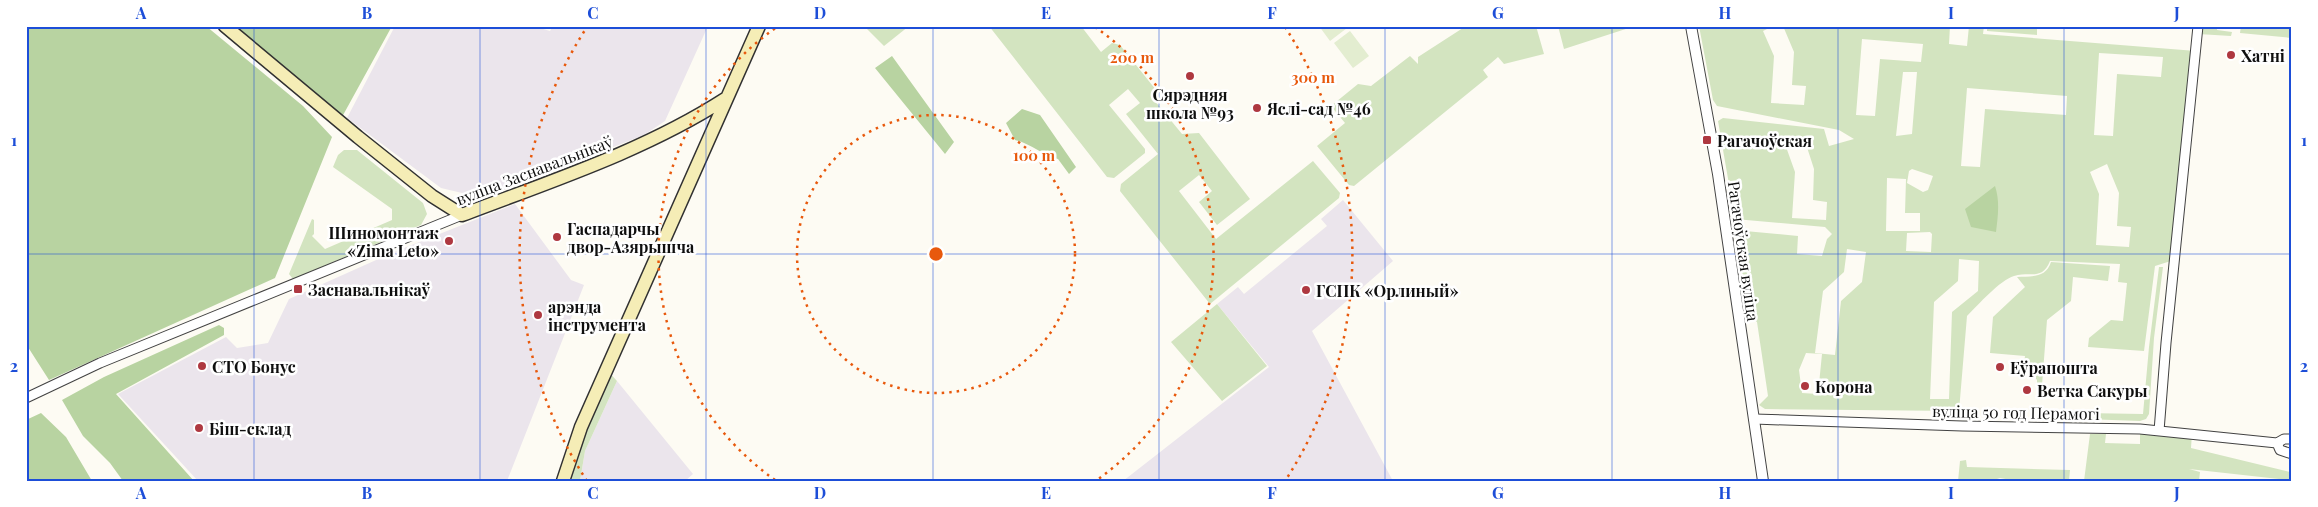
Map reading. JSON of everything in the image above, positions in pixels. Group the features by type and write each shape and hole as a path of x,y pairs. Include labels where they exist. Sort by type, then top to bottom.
{"main road":[{"path":"225,26 358,137 432,196 462,216"},
{"path":"563,481 581,427 759,26"},
{"name":"вуліца Заснавальнікаў","path":"462,216 622,154 692,120 725,99"}],"street":[{"name":"Рагачоўская вуліца","path":"1691,26 1721,191 1763,481"},
{"path":"2159,431 2169,306 2198,26"},
{"name":"вуліца Заснавальнікаў","path":"26,398 100,363 462,216"},
{"name":"вуліца 50 год Перамогі","path":"1754,419 2159,431 2277,443 2284,439 2292,439"},
{"path":"2277,443 2280,450 2292,454"}],"shaded area":[{"path":"395,26 533,26 550,31 553,26 708,26 665,121 644,135 483,198 441,188 347,118"},
{"path":"1343,200 1393,261 1312,331 1393,481 1123,481 1269,367 1217,304 1238,287 1244,294 1327,226 1321,219"},
{"path":"515,204 571,280 584,285 507,481 198,481 118,394 226,337 237,348 268,343 289,299 394,252"},
{"path":"617,381 693,474 685,481 580,481 585,451"}],"green space":[{"path":"26,26 206,26 303,106 332,137 275,278 49,380 26,344"},
{"path":"236,26 392,26 342,117"},
{"path":"864,26 909,26 884,46"},
{"path":"989,26 1081,26 1101,52 1112,43 1120,45 1156,90 1155,101 1182,134 1199,133 1250,199 1217,225 1199,202 1212,191 1199,175 1179,191 1216,239 1313,161 1340,193 1339,198 1210,304 1120,191 1121,184 1158,154 1126,114 1140,103 1128,89 1109,105 1145,149 1145,153 1114,178 1107,177"},
{"path":"1319,26 1346,26 1347,28 1330,41"},
{"path":"1466,26 1536,26 1544,54 1504,64 1498,57 1483,70 1488,77 1354,186 1349,185 1317,146 1345,123 1331,106 1358,84 1371,86 1410,56 1418,64 1418,57"},
{"path":"1558,26 1635,26 1564,49"},
{"path":"1699,26 1773,26 1763,31 1774,56 1771,103 1804,105 1806,86 1792,85 1794,52 1783,26 1950,26 1949,44 1967,46 1969,26 1984,26 1983,34 2196,51 2174,260 2155,266 2144,351 2088,347 2089,338 2111,320 2123,321 2127,283 2118,282 2120,264 2050,261 2047,267 2039,273 2008,278 1989,293 1967,316 1959,411 1765,409 1759,405 1768,396 1757,322 1751,318 1735,236 1745,231 1798,236 1797,254 1822,256 1827,239 1832,234 1825,227 1735,219 1718,121 1723,118 1824,129 1829,146 1854,139 1839,130 1717,106 1713,100","holes":["1862,39 1923,44 1921,62 1880,59 1875,116 1856,115","2099,53 2163,57 2161,77 2117,74 2113,136 2094,135","1903,72 1917,72 1912,134 1896,136","1967,88 2067,96 2066,115 1985,109 1980,167 1961,166","1804,138 1814,169 1813,200 1827,202 1826,220 1792,218 1795,172 1785,144","2107,164 2119,193 2117,226 2131,227 2129,247 2096,245 2099,194 2090,172","1912,169 1933,176 1928,190 1923,192 1907,183 1909,171","1887,178 1906,179 1905,213 1920,213 1920,231 1886,231","1930,232 1932,234 1931,252 1906,251 1907,233","1847,249 1866,252 1862,282 1841,301 1835,355 1815,353 1823,291 1844,272","1959,259 1979,261 1978,291 1952,312 1949,399 1930,399 1934,302 1958,281","1806,353 1822,354 1818,394 1802,393 1799,370"]},
{"path":"1987,26 2037,26 2037,35 1987,31"},
{"path":"2198,26 2217,26 2217,30 2232,32 2231,36 2198,34"},
{"path":"2241,26 2292,26 2292,38 2240,33"},
{"path":"1350,31 1369,56 1353,68 1334,43"},
{"path":"892,56 954,142 945,154 875,68"},
{"path":"1022,109 1040,115 1076,167 1069,174 1058,159 1015,140 1006,123"},
{"path":"344,150 357,150 423,203 427,214 421,225 293,279 289,274 312,219 314,220 314,234 312,236 325,249 392,220 392,209 333,167 338,155"},
{"path":"1995,186 1998,203 1996,232 1971,227 1965,209"},
{"path":"2051,262 2110,266 2108,281 2073,277 2071,301 2047,320 2042,385 2037,384 2037,380 2024,364 2025,356 1990,353 1993,317 2025,287 2017,277 2042,274"},
{"path":"2159,267 2163,267 2154,338 2149,414 2146,419 2140,421 2084,419 2084,413 2143,414"},
{"path":"1217,304 1267,366 1222,401 1171,342"},
{"path":"219,325 224,328 224,335 116,394 194,481 123,481 110,463 83,436 62,400 104,377"},
{"path":"607,370 617,381 585,451 580,481 563,481"},
{"path":"41,413 66,437 92,481 26,481 26,420"},
{"path":"2140,429 2192,433 2191,448 2290,472 2289,480 2189,469 2200,472 2199,481 2084,481 2090,434 2106,434 2105,443 2140,444"},
{"path":"1966,460 1967,467 2070,470 2069,481 2017,481 2000,478 1991,481 1958,481 1960,461"}],"place":[{"name":"Хатні","path":"2231,55"},
{"name":"Сярэдняя школа №93","path":"1190,76"},
{"name":"Яслі-сад №46","path":"1257,108"},
{"name":"Рагачоўская","path":"1707,140"},
{"name":"Гаспадарчы двор-Азярышча","path":"557,237"},
{"name":"Шиномонтаж «Zima Leto»","path":"449,241"},
{"name":"Заснавальнікаў","path":"298,289"},
{"name":"ГСПК «Орлиный»","path":"1306,290"},
{"name":"арэнда інструмента","path":"538,315"},
{"name":"СТО Бонус","path":"202,366"},
{"name":"Еўрапошта","path":"2000,367"},
{"name":"Корона","path":"1805,386"},
{"name":"Ветка Сакуры","path":"2027,390"},
{"name":"Біш-склад","path":"199,428"}]}
